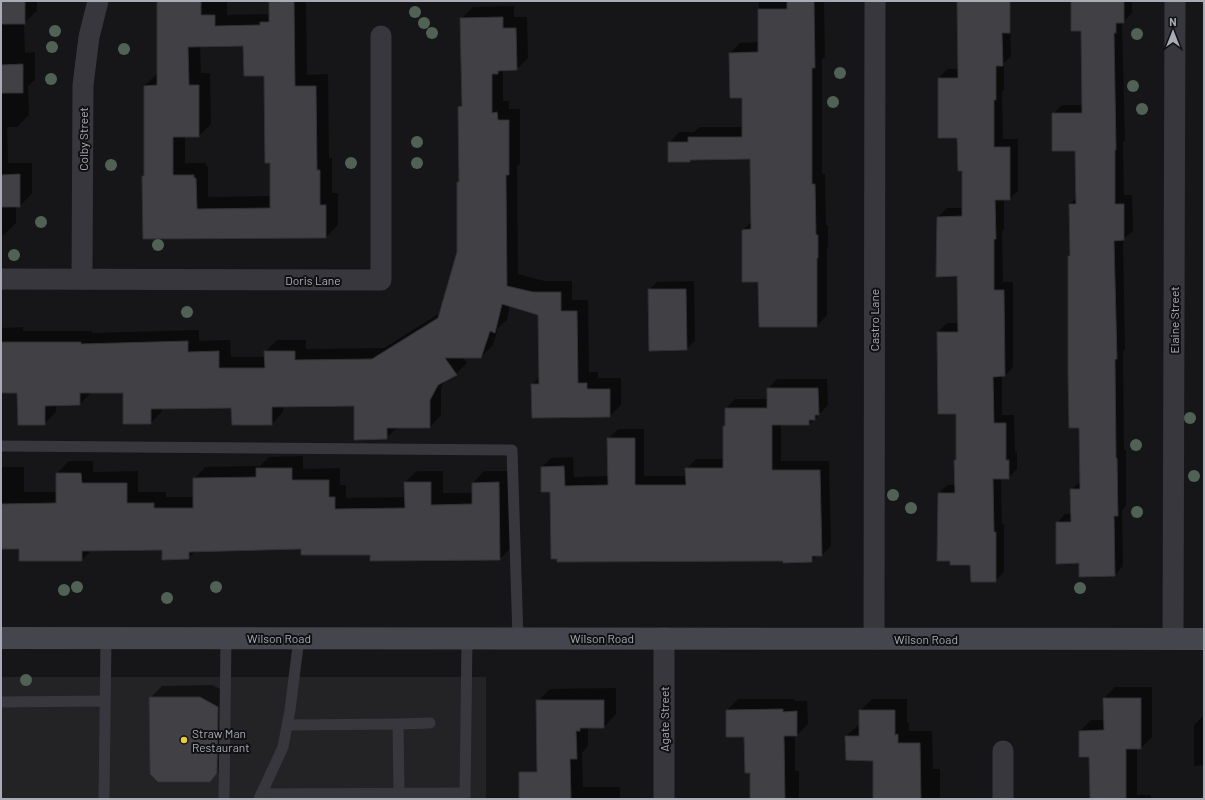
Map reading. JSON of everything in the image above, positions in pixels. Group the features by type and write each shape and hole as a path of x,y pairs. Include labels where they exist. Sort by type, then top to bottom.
{"street":[{"name":"Colby Street","path":"82,279 83,85 89,37 98,1"},
{"name":"Castro Lane","path":"874,639 875,1"},
{"name":"Elaine Street","path":"1173,639 1175,1"},
{"name":"Doris Lane","path":"1,279 381,280 381,36"},
{"name":"Wilson Road","path":"1,638 1204,639"},
{"name":"Agate Street","path":"664,638 664,799"},
{"path":"1003,751 1003,799"}],"lane":[{"path":"1,446 512,450 518,638"},
{"path":"104,799 104,701 106,638"},
{"path":"224,799 226,638"},
{"path":"299,638 288,725 283,747 260,797 399,794 465,796 466,638"},
{"path":"1,702 104,701"},
{"path":"288,725 430,723"},
{"path":"398,724 399,794"}],"shaded area":[{"path":"1,677 486,677 486,799 1,799"}],"building":[{"path":"1,1 25,1 25,24 1,24"},
{"path":"157,1 201,1 201,15 215,15 215,26 260,25 260,22 269,22 269,2 294,1 295,86 316,86 317,170 320,170 320,205 326,205 326,238 143,239 142,176 144,176 144,86 157,85","holes":["243,46 244,76 264,76 265,163 270,163 270,208 197,209 196,178 194,178 194,175 173,175 173,137 199,137 199,85 189,85 188,47"]},
{"path":"787,1 814,1 815,68 812,68 812,184 815,184 816,235 818,235 817,327 759,327 758,282 742,282 742,230 751,229 750,159 668,162 668,142 688,142 688,137 742,137 742,98 730,98 729,53 758,52 758,9 787,9"},
{"path":"957,1 1010,1 1010,33 1002,33 1003,66 996,66 996,100 994,100 994,147 1010,147 1010,200 995,200 996,239 994,239 994,290 1004,290 1005,376 993,377 994,423 1006,423 1006,460 1009,460 1009,479 993,479 994,532 996,532 996,582 971,582 970,565 950,565 950,561 937,561 938,493 955,493 954,460 956,460 956,414 938,414 937,332 958,332 957,276 936,277 937,217 962,216 962,171 958,171 957,138 938,138 938,78 958,78"},
{"path":"1071,1 1124,1 1124,23 1116,23 1116,33 1114,33 1116,150 1115,204 1124,204 1124,240 1114,241 1117,359 1115,359 1118,516 1114,516 1115,576 1079,577 1079,563 1056,564 1056,522 1071,522 1070,489 1080,489 1079,428 1069,428 1068,372 1068,256 1070,256 1069,204 1076,204 1075,151 1052,151 1052,113 1082,113 1081,31 1071,31"},
{"path":"503,17 503,28 516,28 517,70 498,71 498,74 492,74 492,113 497,112 498,120 509,120 509,175 506,175 507,286 533,292 561,292 561,311 577,311 578,383 587,383 587,389 610,389 610,417 532,418 531,384 539,384 538,315 502,304 495,333 490,331 481,358 445,358 457,375 438,385 430,400 430,428 387,428 387,439 354,440 354,406 272,407 272,425 232,425 231,408 151,409 151,424 123,424 123,393 80,393 80,405 45,406 45,425 18,425 17,393 1,393 1,342 81,342 81,344 188,341 188,352 219,351 219,368 265,368 264,351 295,351 295,360 372,359 438,318 457,252 457,182 459,182 458,107 462,106 460,18"},
{"path":"23,64 23,93 1,93 1,65"},
{"path":"20,174 20,207 1,207 1,175"},
{"path":"648,289 686,289 687,350 649,351"},
{"path":"767,388 818,388 819,415 815,415 815,420 809,420 809,425 772,425 772,470 820,470 822,556 812,556 812,562 783,563 783,561 557,562 557,559 551,559 550,492 541,492 541,467 564,466 565,486 608,485 607,438 635,438 635,485 686,485 685,468 723,468 723,426 725,426 725,408 767,408"},
{"path":"256,468 292,468 292,480 329,480 329,497 335,497 335,509 405,508 404,482 431,482 431,505 472,504 472,483 499,482 500,560 370,561 370,555 301,555 301,549 189,552 189,559 162,560 162,550 82,551 82,561 19,561 19,549 1,549 1,504 56,503 56,473 81,473 82,483 127,483 127,503 154,503 154,508 193,508 193,478 256,477"},
{"name":"Straw Man Restaurant","path":"149,697 200,697 218,707 217,773 210,782 158,782 150,774"},
{"path":"1103,698 1141,698 1141,749 1126,749 1126,799 1090,799 1089,757 1079,757 1079,731 1104,730"},
{"path":"536,700 604,700 604,728 580,728 580,731 576,731 577,759 570,759 571,799 519,799 519,772 537,772"},
{"path":"783,709 783,712 797,711 797,736 784,736 785,799 750,799 750,773 745,773 744,737 726,737 726,710"},
{"path":"859,710 895,710 895,735 898,734 898,743 920,743 921,799 873,799 873,761 846,760 845,736 859,736"}],"place":[{"name":"Straw Man Restaurant","path":"184,740"}]}
